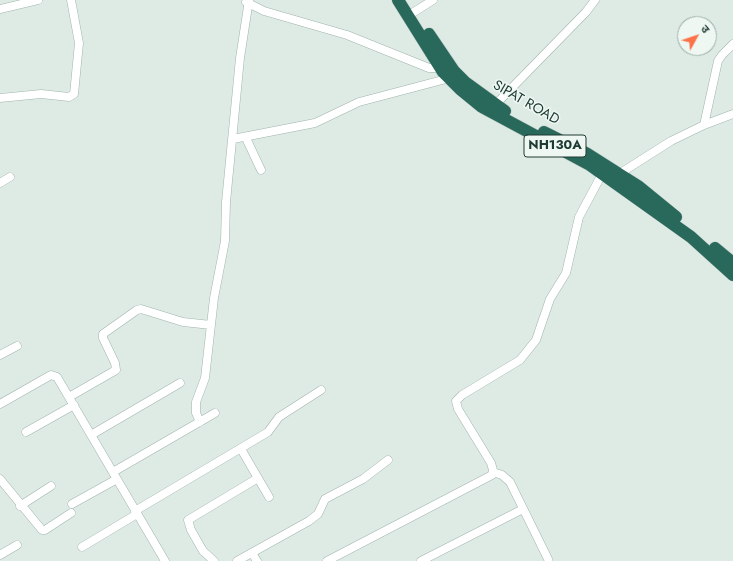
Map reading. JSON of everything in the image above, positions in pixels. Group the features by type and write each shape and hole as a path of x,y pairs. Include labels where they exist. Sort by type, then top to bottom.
{"highway":[{"name":"NH130A","path":"398,0 441,68 460,89 482,106 590,165 691,237 733,275"},
{"name":"SIPAT ROAD","path":"406,0 454,71 465,82 511,116 586,153 638,186 733,263"}],"street":[{"path":"0,9 38,0"},
{"path":"0,98 30,94 69,98 72,96 75,91 79,50 77,27 71,0"},
{"path":"414,12 433,0"},
{"path":"495,105 581,18 595,0"},
{"path":"200,422 196,413 196,402 204,382 224,241 226,202 247,1 264,11 347,35 429,68 441,68"},
{"path":"704,125 718,61 733,44"},
{"path":"233,139 246,138 315,123 355,103 450,78"},
{"path":"619,174 657,149 704,125 733,114"},
{"path":"246,138 262,170"},
{"path":"548,559 508,480 493,472 491,463 458,409 456,401 462,395 520,360 536,340 550,299 566,273 579,216 602,174"},
{"path":"0,183 10,177"},
{"path":"70,397 116,370 115,363 103,338 103,334 137,310 141,309 183,322 211,326"},
{"path":"0,355 17,346"},
{"path":"0,404 54,375 59,379 165,561"},
{"path":"91,435 180,383"},
{"path":"82,547 268,432 279,417 321,390"},
{"path":"26,432 74,405"},
{"path":"72,504 215,413"},
{"path":"241,448 269,498"},
{"path":"236,561 314,518 325,499 363,478 388,460"},
{"path":"327,561 481,482 493,472"},
{"path":"214,561 203,551 191,530 188,520 258,478"},
{"path":"0,479 20,506 42,530 45,530 71,513"},
{"path":"20,506 51,486"},
{"path":"421,561 523,508"},
{"path":"0,555 17,545"},
{"path":"252,552 257,561"}]}
